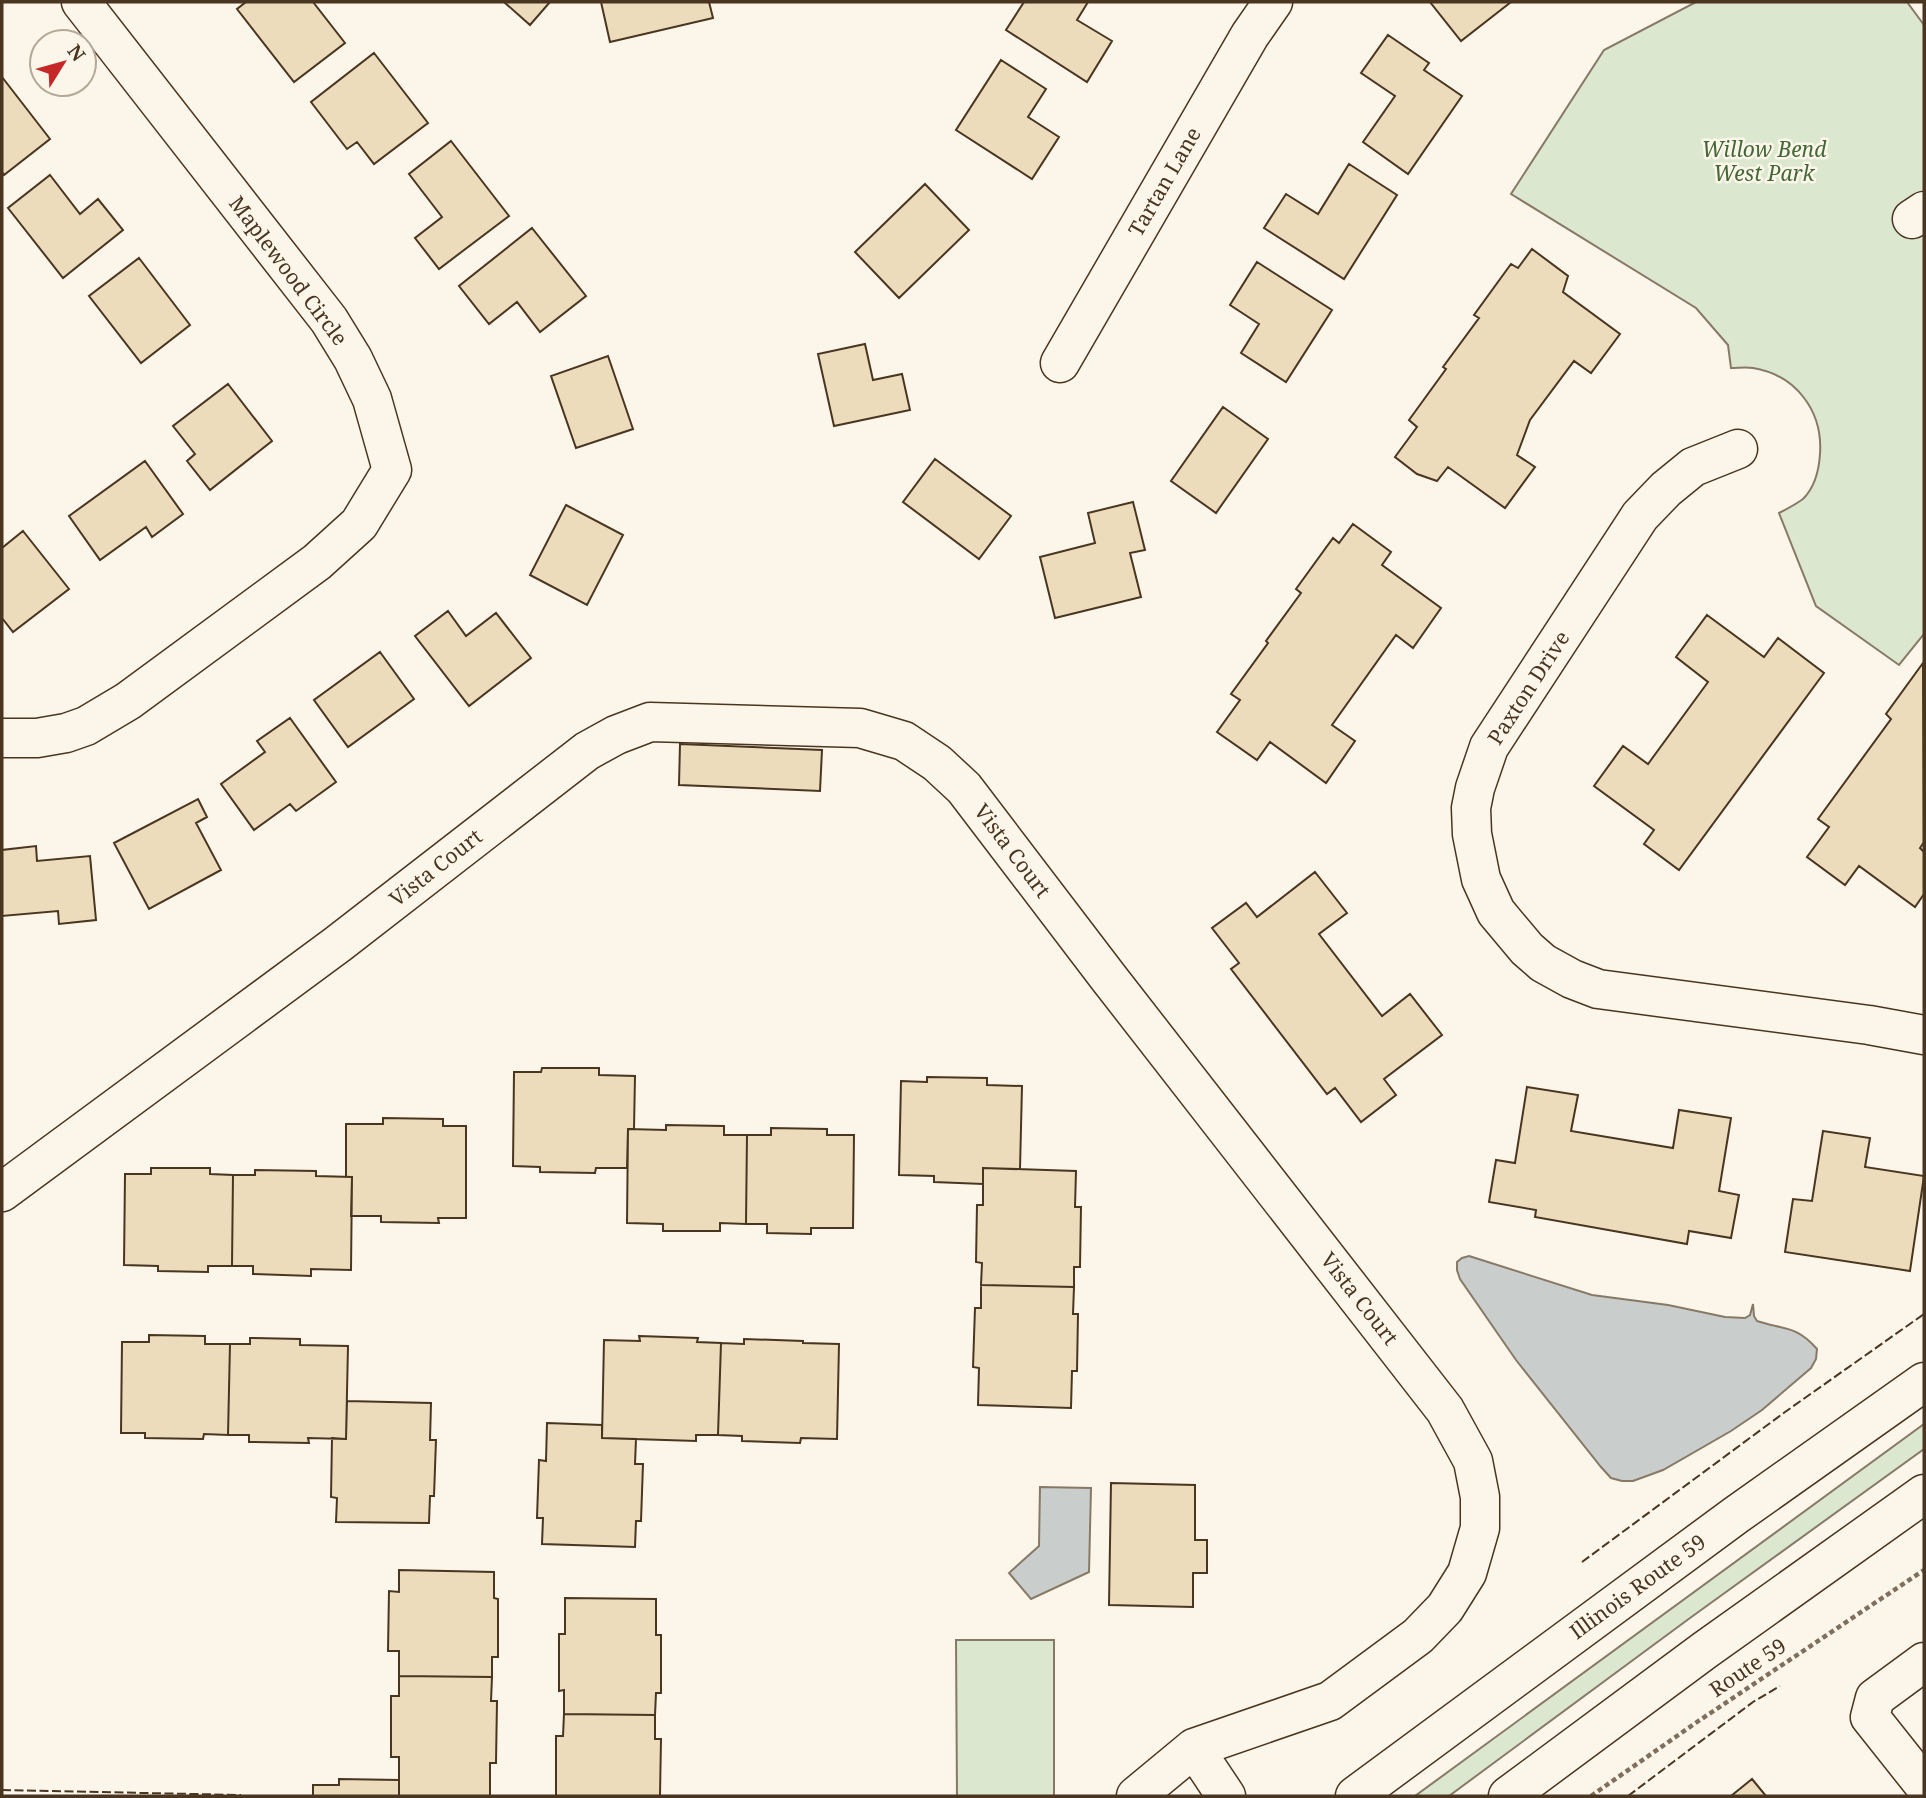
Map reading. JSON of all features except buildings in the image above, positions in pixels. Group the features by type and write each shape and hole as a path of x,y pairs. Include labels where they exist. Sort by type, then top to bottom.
{"street":[{"name":"Maplewood Circle","path":"2,738 37,738 66,733 86,726 128,701 317,562 359,524 392,470 372,399 353,359 329,320 81,2"},
{"name":"Tartan Lane","path":"1060,363 1250,35 1273,2"},
{"name":"Paxton Drive","path":"1738,449 1693,467 1666,489 1640,516 1489,747 1471,808 1472,834 1481,879 1496,912 1527,949 1562,973 1598,989 1869,1025 1924,1035"},
{"name":"Vista Court","path":"2,1192 338,944 587,751 616,735 650,722 860,728 904,741 937,763 964,788 1116,988 1445,1410 1473,1461 1480,1497 1480,1528 1467,1573 1446,1608 1418,1636 1329,1701 1194,1748 1150,1792"},
{"name":"Illinois Route 59","path":"1355,1796 1736,1515 1924,1382"},
{"path":"1508,1796 1705,1650 1924,1494"},
{"path":"1924,1662 1875,1698 1870,1717 1924,1785"},
{"path":"1194,1748 1226,1796"}],"path":[{"name":"Route 59","path":"1591,1796 1708,1714 1924,1570"}],"green space":[{"name":"Willow Bend West Park","path":"1696,2 1907,2 1924,25 1924,634 1899,665 1816,606 1779,513 1803,499 1811,489 1817,472 1820,438 1817,423 1804,398 1782,378 1768,372 1731,368 1728,345 1696,308 1511,194 1604,50"},
{"path":"1924,1424 1924,1449 1449,1796 1415,1796"},
{"path":"956,1640 1054,1640 1054,1796 957,1796"}],"shaded area":[{"path":"1469,1256 1592,1295 1668,1305 1725,1317 1745,1318 1750,1315 1753,1304 1757,1321 1789,1329 1803,1336 1817,1349 1816,1359 1811,1368 1762,1410 1731,1431 1663,1470 1633,1481 1611,1478 1516,1360 1460,1279 1457,1262"},
{"path":"1040,1487 1091,1488 1089,1572 1031,1599 1009,1573 1039,1546"}],"fence":[{"path":"1582,1562 1785,1412 1924,1314"},
{"path":"1628,1796 1753,1702 1780,1686"},
{"path":"2,1790 241,1795"}]}
